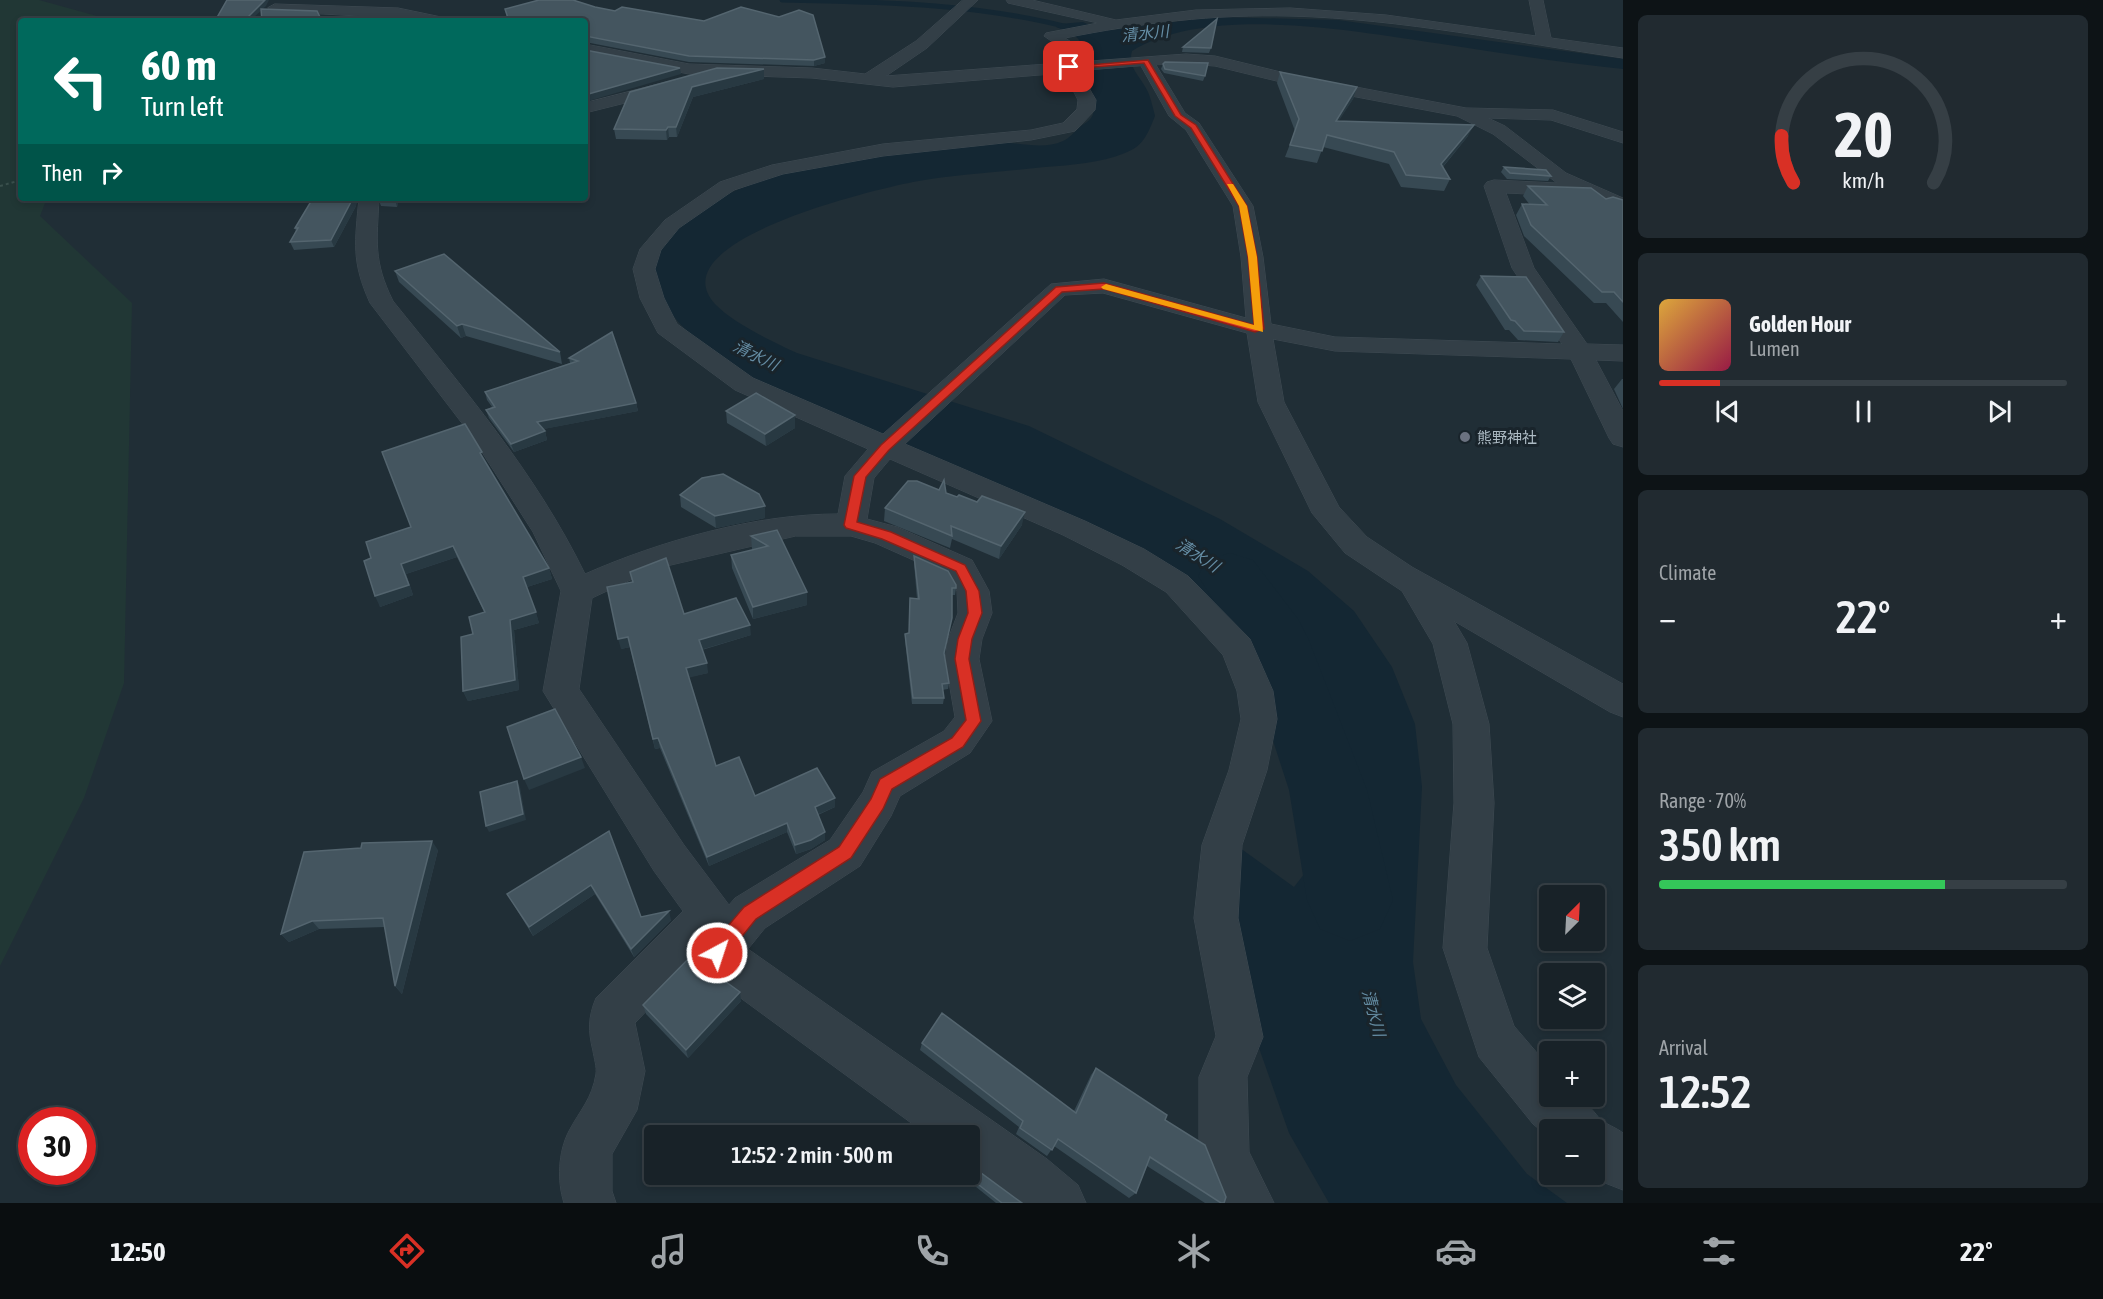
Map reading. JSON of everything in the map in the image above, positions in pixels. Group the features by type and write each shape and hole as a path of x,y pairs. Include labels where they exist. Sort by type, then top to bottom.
{"street":[{"path":"1013,0 1117,22"},
{"path":"1377,0 1377,19"},
{"path":"1536,0 1545,43"},
{"path":"265,18 277,4 398,12 427,18"},
{"path":"866,80 891,68 967,4"},
{"path":"1248,1203 1224,1156 1223,1077 1240,1037 1216,918 1222,845 1248,770 1260,719 1255,691 1238,648 1177,584 1133,557 1074,528 744,384 667,328 652,298 644,268 651,249 672,224 696,206 727,186 778,169 883,150 1031,135 1069,127 1086,110 1086,100 1069,67 1071,47 1051,36 1117,22 1246,12 1377,19 1623,53"},
{"path":"1146,61 1158,52 1176,45"},
{"path":"588,50 689,69 812,73 866,80 925,80 1186,58 1215,61 1293,80 1462,112 1553,115 1623,138"},
{"path":"1146,61 1178,116 1194,127 1243,206 1252,257 1259,329 1272,402 1328,513 1356,545 1413,582 1623,702"},
{"path":"588,107 692,81 722,69"},
{"path":"1462,112 1499,130 1559,177 1623,205"},
{"path":"1589,191 1494,186 1509,234 1523,268 1580,351 1623,438"},
{"path":"369,201 365,255 370,278 382,303 476,421 548,530 577,591 561,691 623,783 714,933 1060,1203"},
{"path":"851,525 860,476 885,447 1059,289 1104,286 1259,329 1335,344 1623,353"},
{"path":"577,591 644,561 680,551 796,525 851,525 886,536 961,568 973,591 975,613 965,639 962,659 974,721 957,742 886,784 877,804 845,853 714,933 612,1014 612,1034 621,1071 612,1110 587,1148 586,1191 590,1203"},
{"path":"1413,582 1450,643 1471,724 1474,803 1465,948 1496,1040 1551,1107 1566,1119"},
{"path":"1605,1151 1623,1165"}],"path":[{"path":"0,186 18,181"}],"green space":[{"path":"0,0 39,0 104,18 18,18 18,201 46,201 40,216 132,303 124,683 84,798 0,966"}],"water":[{"path":"1213,17 1338,20 1623,59 1623,69 1539,59 1378,34 1290,25 1246,24 1204,28 1165,36 1132,51 1133,68 1148,92 1155,116 1137,147 1106,159 1086,163 913,182 820,207 779,222 743,239 717,259 705,281 715,304 732,318 765,338 797,353 1029,426 1220,519 1308,571 1354,611 1392,667 1415,724 1422,787 1413,962 1421,1019 1456,1085 1527,1174 1539,1185 1567,1203 1329,1203 1289,1133 1247,1014 1233,906 1240,848 1294,887 1319,855 1342,780 1333,730 1306,677 1245,621 1235,631 1182,579 727,366 678,322 657,287 655,268 661,249 676,229 706,206 743,187 784,174 872,156 996,143 1038,146 1065,140 1090,119 1094,101 1081,60 1079,40 1056,27 1059,24 1083,22 1098,29 1112,30"}],"building":[{"path":"227,0 265,0 247,18 217,18"},
{"path":"539,0 573,0 615,11 622,7 704,21 741,7 779,17 799,10 813,15 825,57 814,60 689,56 588,37 588,18 508,18 505,9"},
{"path":"261,9 317,11 320,18 262,18"},
{"path":"1217,19 1211,48 1183,47"},
{"path":"588,51 680,68 588,94"},
{"path":"1165,62 1208,63 1205,76 1165,69 1163,64"},
{"path":"717,68 764,69 692,87 676,127 668,127 666,130 614,129 630,92"},
{"path":"1280,72 1357,87 1336,121 1474,125 1441,164 1450,179 1406,175 1394,152 1327,135 1322,151 1290,145 1299,119"},
{"path":"1504,167 1546,170 1551,176 1510,173"},
{"path":"1528,186 1591,188 1606,199 1613,197 1623,200 1623,302 1614,292 1602,292 1531,225 1522,204 1547,205"},
{"path":"311,201 351,201 331,240 290,242 298,228 295,228"},
{"path":"444,254 560,352 462,324 457,326 395,271"},
{"path":"1481,276 1526,277 1564,332 1524,331 1515,321 1511,320"},
{"path":"612,332 636,403 537,422 545,431 511,444 486,410 495,407 485,392 578,361 569,358"},
{"path":"756,393 795,415 765,434 726,411"},
{"path":"465,424 549,568 523,577 536,612 510,620 515,680 463,691 461,637 473,634 469,617 485,612 453,546 401,564 409,585 375,596 364,561 371,558 366,542 411,527 382,452"},
{"path":"723,474 759,494 765,506 715,516 680,495 702,478"},
{"path":"944,480 946,493 977,502 982,496 1025,512 1001,546 951,526 952,536 885,508 908,481 917,481 939,490"},
{"path":"777,530 807,592 753,607 731,555 768,546 751,536"},
{"path":"914,556 948,571 956,585 956,588 952,588 952,618 944,653 949,683 942,684 944,698 913,698 905,634 909,633 910,598 919,599"},
{"path":"666,558 684,614 736,598 750,625 699,640 707,663 686,668 716,766 739,757 755,796 817,768 835,798 815,807 825,832 811,840 795,845 787,823 707,857 658,738 653,739 628,637 618,639 607,587 633,582 630,572"},
{"path":"555,709 581,757 524,779 507,727"},
{"path":"517,781 523,814 486,826 480,792"},
{"path":"609,831 641,917 669,911 631,949 591,885 529,927 507,894"},
{"path":"432,841 395,986 383,918 312,921 281,934 304,852 361,848 362,843"},
{"path":"694,953 697,961 740,992 686,1050 643,1005"},
{"path":"942,1013 1076,1113 1096,1068 1167,1115 1165,1120 1205,1145 1226,1197 1224,1203 1150,1157 1136,1193 1058,1139 1052,1150 1020,1128 1023,1121 922,1043"},
{"path":"980,1172 1022,1203 1002,1203 979,1185"}],"waterway":[{"path":"782,0 893,3 966,9 1039,20 1075,29"},
{"name":"清水川","path":"1230,576 1274,638 1328,790 1350,900"}],"slow traffic":[{"path":"1106,287 1259,329 1252,257 1243,206 1230,185"}],"place":[{"name":"熊野神社","path":"1465,437"}],"route":[{"path":"717,953 750,913 845,853 877,804 886,784 927,762 957,742 974,721 962,659 965,639 975,613 973,591 961,568 886,536 851,525 860,476 885,447 1059,289 1104,286 1259,329 1252,257 1243,206 1194,127 1178,116 1146,61 1069,67"}]}
